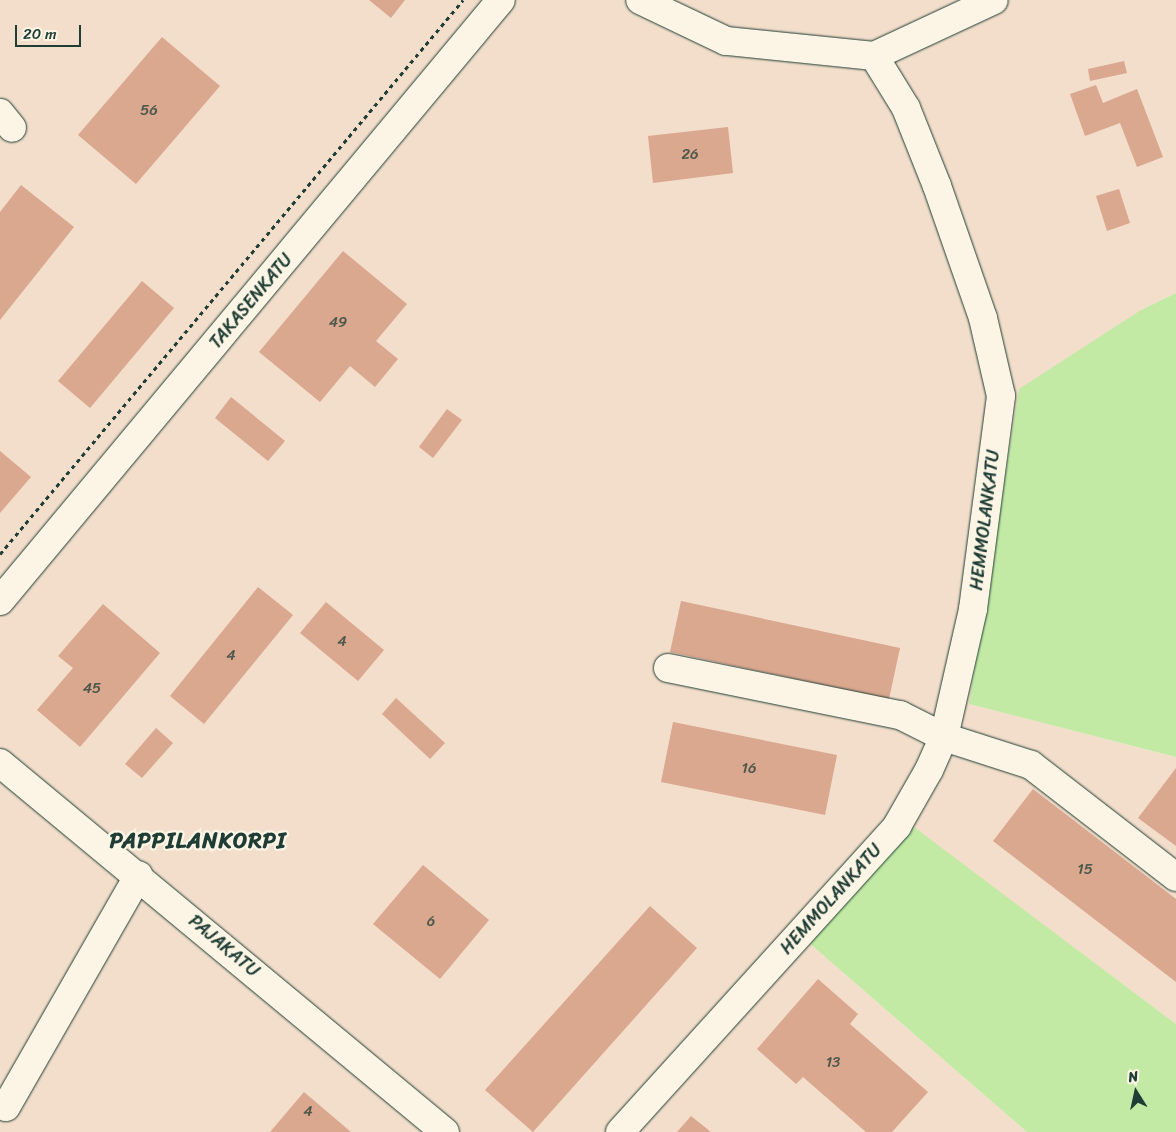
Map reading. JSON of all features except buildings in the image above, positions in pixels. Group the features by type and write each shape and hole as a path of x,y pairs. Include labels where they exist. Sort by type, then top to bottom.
{"street":[{"name":"TAKASENKATU","path":"0,601 502,0"},
{"path":"640,0 726,40 874,56 994,0"},
{"name":"HEMMOLANKATU","path":"620,1132 897,826 944,738 973,609 1001,396 983,318 937,186 906,108 874,56"},
{"path":"668,668 900,715 944,738 1031,765 1176,877"},
{"name":"PAJAKATU","path":"0,763 139,875 445,1132"},
{"path":"6,1108 139,875"}],"path":[{"path":"0,554 463,0"}],"shaded area":[{"path":"0,0 1176,0 1176,293 1141,310 969,704 1176,757 1176,1024 914,828 809,943 1027,1132 0,1132"}],"green space":[{"path":"1176,293 1176,757 969,704 1019,389 1141,310"},
{"path":"914,827 1176,1024 1176,1132 1027,1132 809,943"}],"district":[{"name":"PAPPILANKORPI","path":"198,841"}]}
